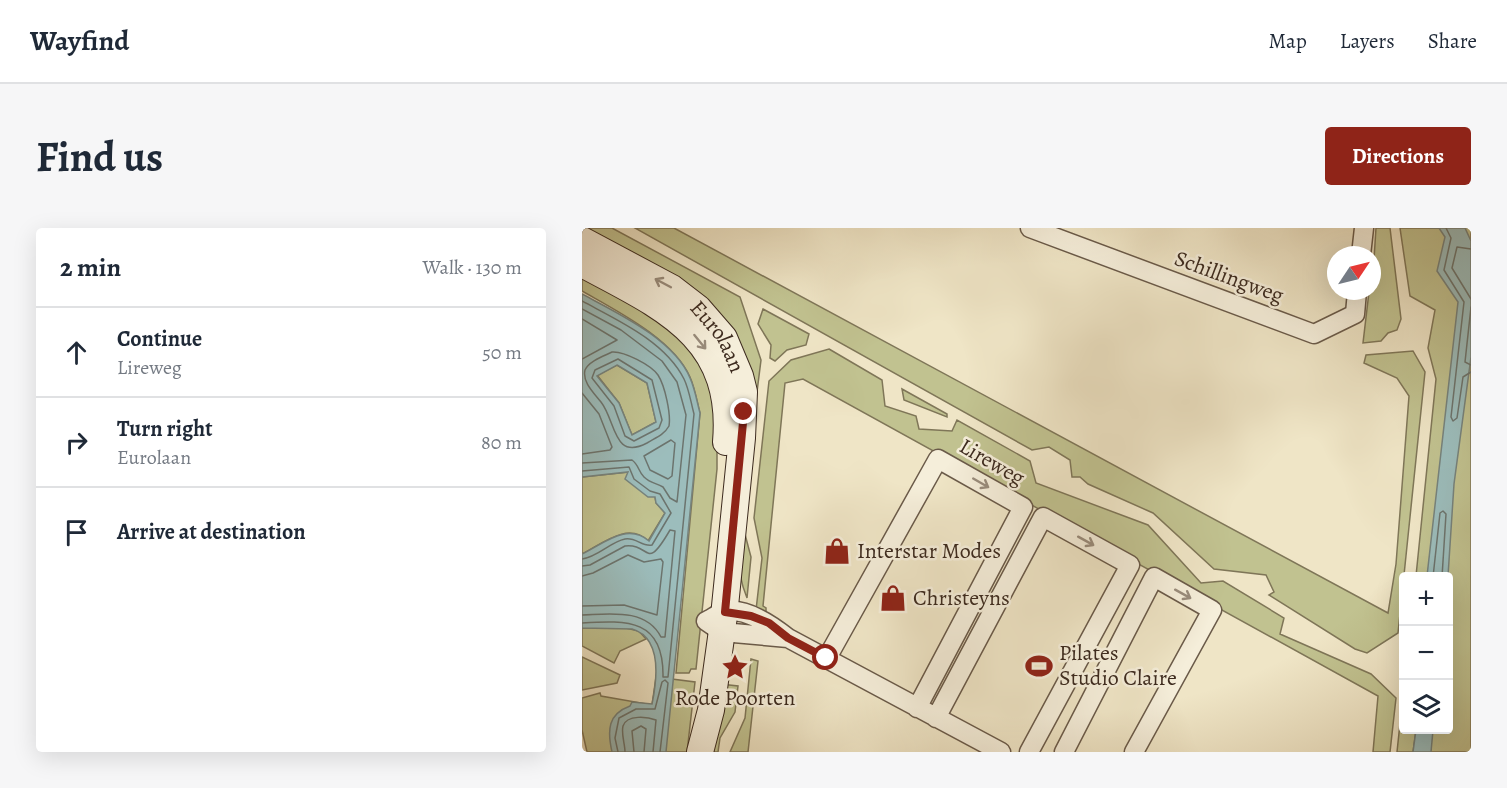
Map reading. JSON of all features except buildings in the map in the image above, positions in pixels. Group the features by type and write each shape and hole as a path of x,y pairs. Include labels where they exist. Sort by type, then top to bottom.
{"main road":[{"name":"Eurolaan","path":"582,240 685,297 711,322 732,353 744,392 744,412 718,622"},
{"name":"Eurolaan","path":"582,264 662,308 682,323 708,352 717,370 726,406 718,622 711,710 700,750"}],"street":[{"name":"Schillingweg","path":"1030,228 1314,334 1355,314 1356,300"},
{"path":"1362,246 1364,228"},
{"name":"Lireweg","path":"826,658 938,459 1023,507 917,708"},
{"path":"936,718 1043,517 1130,565 1029,752"},
{"path":"1064,752 1154,577 1212,610 1134,752"},
{"path":"718,622 788,638 1000,752"}],"green space":[{"path":"582,228 612,228 740,297 761,360 741,519 751,557 747,598 740,572 737,546 749,408 745,365 733,339 715,316 667,280 587,237"},
{"path":"635,228 674,228 1388,613 1396,564 1409,396 1397,378 1364,363 1366,355 1413,351 1425,372 1404,572 1399,572 1398,633 1367,653 1355,649 1269,595 1274,592 1266,575 1214,569 1153,513 1088,484 1080,477 1072,477 1070,460 1049,447 1032,450"},
{"path":"1376,228 1390,228 1401,319 1397,330 1388,333 1381,341 1363,343 1368,300 1381,300 1381,246 1375,246"},
{"path":"1400,228 1471,228 1471,752 1423,752 1424,734 1453,734 1453,572 1416,572 1436,379 1428,348 1435,310 1410,296"},
{"path":"582,272 669,321 695,348 717,406 717,469 696,669 691,669 689,673 676,673 700,413 695,390 682,363 658,338 582,291"},
{"path":"763,309 809,334 806,345 787,350 775,361 770,358 771,345 758,324"},
{"path":"829,349 882,380 885,406 916,416 919,429 952,431 957,420 1030,461 1036,483 1148,525 1201,583 1223,581 1284,618 1280,634 1371,674 1396,698 1390,752 1373,752 1378,696 803,379 785,383 763,606 766,612 756,610 762,558 754,518 769,381 791,360"},
{"path":"617,365 647,383 656,422 632,435 619,403 597,375"},
{"path":"902,389 947,414 947,417 904,400"},
{"path":"629,472 655,497 656,503 665,513 648,541 640,535 624,534 606,540 582,554 582,477"},
{"path":"621,627 639,631 646,639 620,651 614,663 582,646 582,628"},
{"path":"582,657 620,675 617,683 582,690"},
{"path":"751,659 758,661 748,752 730,752 745,718"},
{"path":"656,677 695,682 687,752 587,752 582,730 582,698 600,693 601,696 652,705"},
{"path":"720,684 738,686 735,712 720,738 718,752 712,752"},
{"path":"1399,733 1415,734 1413,752 1397,752"}],"water":[{"path":"1439,228 1465,228 1471,241 1471,357 1454,484 1448,572 1427,572 1458,302 1437,271 1445,237"},
{"path":"582,294 643,328 671,351 690,378 700,413 666,752 612,752 610,744 611,724 617,713 630,706 632,702 652,704 656,672 653,650 649,641 632,629 582,628 582,554 607,540 624,534 641,536 649,541 665,513 656,503 655,497 648,497 625,479 628,472 582,477","holes":["617,365 647,383 656,422 632,435 619,403 597,376"]},
{"path":"1415,734 1433,734 1431,752 1413,752"}],"place":[{"name":"Interstar Modes","path":"837,551"},
{"name":"Christeyns","path":"893,598"},
{"name":"Pilates Studio Claire","path":"1039,666"},
{"name":"Rode Poorten","path":"735,667"}],"route":[{"path":"744,412 725,612 751,616 769,623 788,638 826,658"}]}
